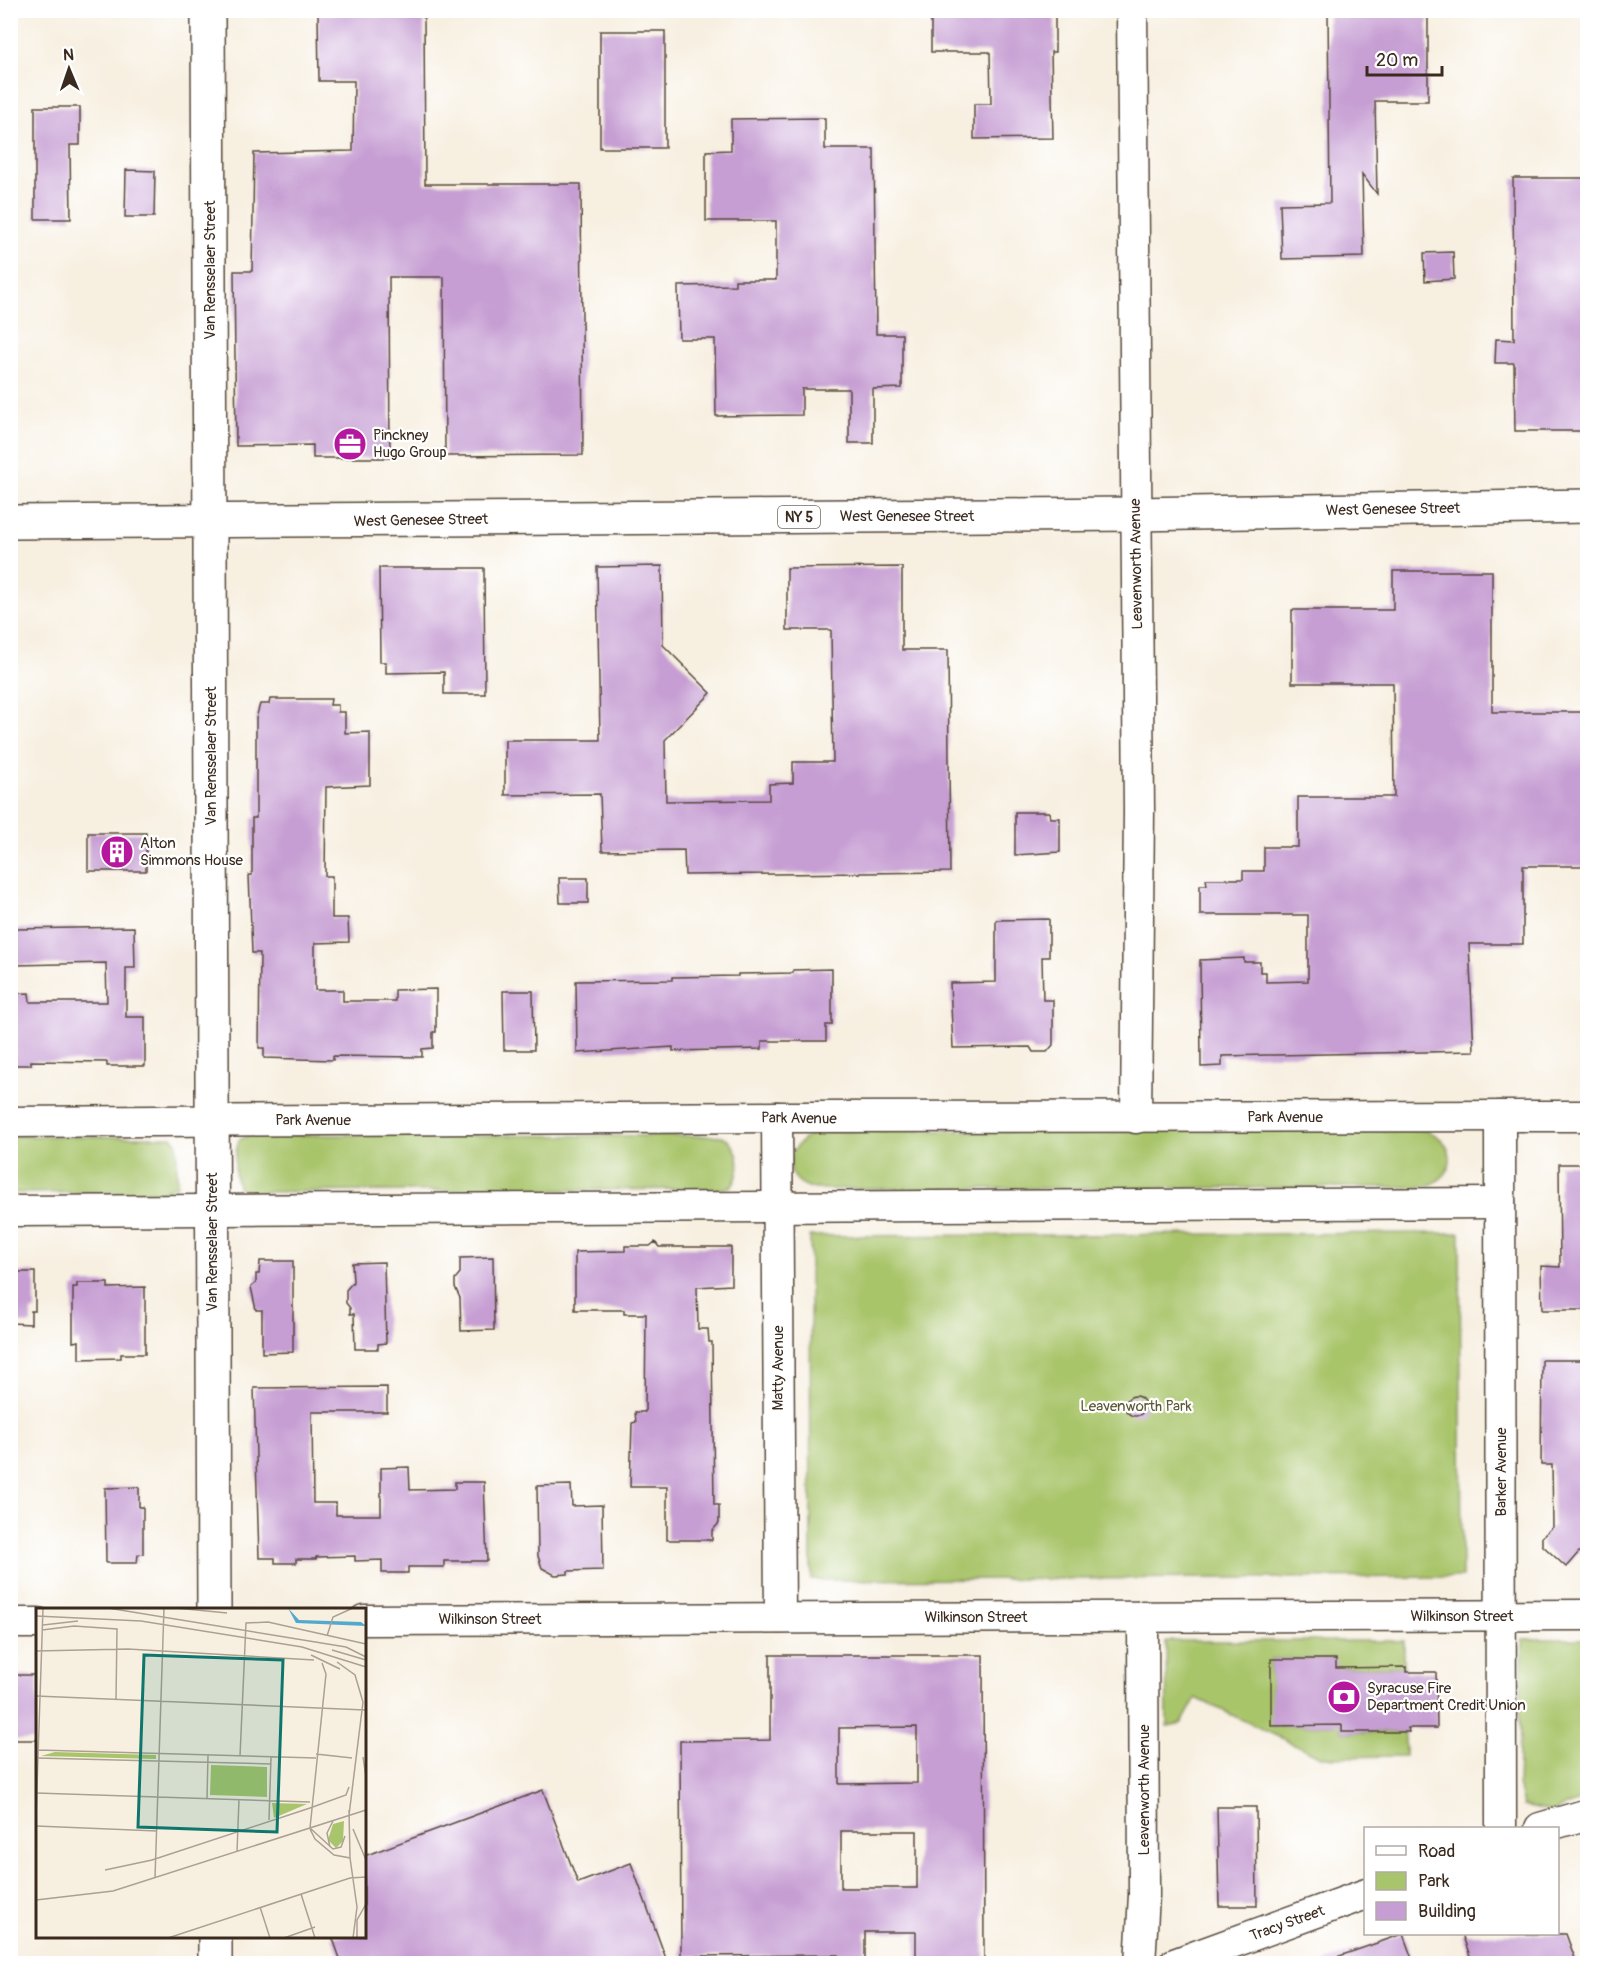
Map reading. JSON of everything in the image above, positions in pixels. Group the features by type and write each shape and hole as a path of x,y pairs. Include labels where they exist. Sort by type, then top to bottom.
{"street":[{"name":"Van Rensselaer Street","path":"208,10 214,1608"},
{"name":"Leavenworth Avenue","path":"1132,10 1139,811 1136,1118"},
{"name":"West Genesee Street","path":"10,522 1135,514 1587,506"},
{"name":"Barker Avenue","path":"1500,1116 1501,1827"},
{"name":"Park Avenue","path":"10,1122 777,1117 1587,1116"},
{"name":"Matty Avenue","path":"777,1117 780,1618"},
{"path":"10,1211 1500,1203"},
{"name":"Wilkinson Street","path":"366,1620 1587,1615"},
{"name":"Leavenworth Avenue","path":"1140,1964 1144,1895 1143,1616"},
{"path":"10,1623 36,1623"},
{"path":"1543,1827 1587,1814"},
{"name":"Tracy Street","path":"1174,1964 1364,1894"},
{"path":"215,1938 215,1964"}],"green space":[{"path":"1424,1130 1444,1142 1449,1151 1450,1160 1443,1177 1422,1187 815,1189 802,1184 794,1177 791,1169 794,1150 810,1135 822,1131"},
{"path":"249,1135 720,1136 727,1139 736,1151 739,1166 735,1181 730,1187 720,1189 255,1192 239,1189 235,1171 239,1140"},
{"path":"10,1136 172,1137 177,1143 177,1185 162,1192 11,1193"},
{"name":"Leavenworth Park","path":"1460,1233 1462,1577 811,1580 810,1236"},
{"path":"1523,1639 1587,1639 1587,1798 1552,1812 1523,1806 1518,1784"},
{"path":"1166,1641 1404,1641 1404,1667 1343,1668 1336,1675 1335,1659 1271,1659 1272,1726 1335,1725 1342,1720 1342,1732 1405,1732 1405,1756 1321,1757 1196,1698 1182,1723 1167,1726"}],"building":[{"path":"931,10 1055,10 1055,52 1051,52 1053,138 974,139 974,104 991,104 990,52 931,52"},
{"path":"1428,10 1428,101 1375,101 1377,194 1362,174 1364,257 1282,259 1280,204 1330,203 1328,12"},
{"path":"424,13 425,184 581,184 583,455 445,456 444,277 389,277 390,458 313,458 313,445 236,446 234,271 252,271 254,153 353,151 354,81 319,81 318,14"},
{"path":"600,31 665,31 665,148 600,148"},
{"path":"35,107 80,107 80,145 70,145 71,219 35,219"},
{"path":"825,118 825,149 874,149 876,334 902,334 902,388 873,389 873,443 849,443 849,389 802,389 802,415 716,416 715,339 679,339 678,286 735,285 735,280 776,280 776,221 706,221 706,151 731,150 731,119"},
{"path":"126,170 155,171 154,217 125,217"},
{"path":"1513,178 1587,178 1587,431 1515,431 1514,363 1495,363 1496,339 1514,340"},
{"path":"1453,252 1454,279 1425,281 1424,253"},
{"path":"662,566 663,645 711,693 665,740 666,801 769,800 769,784 793,783 793,762 833,762 831,630 787,630 787,568 902,567 902,650 948,650 950,872 685,875 684,850 602,851 600,794 505,795 505,740 600,740 597,567"},
{"path":"379,568 484,568 485,694 444,694 444,672 386,673 386,662 380,662"},
{"path":"1393,571 1492,571 1492,712 1587,712 1587,866 1523,866 1523,944 1469,944 1474,1051 1222,1056 1222,1066 1201,1067 1200,960 1244,958 1244,962 1260,962 1260,972 1266,972 1266,982 1308,981 1308,915 1200,915 1200,885 1207,885 1206,879 1243,879 1243,871 1264,871 1264,847 1298,847 1298,797 1394,797 1393,683 1292,683 1292,610 1393,610"},
{"path":"270,699 331,699 330,705 338,705 338,712 345,712 345,733 370,732 370,785 326,787 325,876 332,876 332,918 348,918 349,942 315,943 315,990 343,990 343,1001 395,1001 395,990 436,989 436,1032 433,1032 433,1048 422,1049 422,1057 333,1056 333,1060 264,1058 264,1048 259,1048 260,953 252,953 249,875 252,875 252,818 256,818 256,718 260,704 269,704"},
{"path":"1015,812 1049,812 1050,818 1060,818 1060,852 1015,855"},
{"name":"Alton Simmons House","path":"88,833 146,833 146,871 88,871"},
{"path":"559,878 588,878 588,903 560,903"},
{"path":"1049,919 1049,957 1042,957 1043,1000 1053,1000 1053,1045 1047,1052 1033,1052 1030,1047 953,1048 950,983 996,982 996,920"},
{"path":"134,927 135,968 126,968 126,1017 145,1017 145,1066 107,1066 107,1062 31,1061 31,1065 10,1065 10,994 29,993 30,1002 107,1002 106,963 16,965 15,929"},
{"path":"832,969 832,1025 826,1025 826,1041 762,1041 762,1049 673,1051 673,1047 577,1053 576,981 672,980 672,977 738,976 738,974 793,973 793,970"},
{"path":"503,991 533,991 534,1050 504,1050"},
{"path":"1559,1164 1587,1164 1587,1310 1542,1310 1541,1266 1560,1267"},
{"path":"655,1242 659,1247 731,1247 731,1285 697,1287 698,1329 708,1329 709,1342 712,1342 714,1505 719,1505 719,1523 712,1531 712,1540 667,1540 667,1487 630,1487 632,1423 636,1422 635,1412 645,1412 646,1314 624,1314 624,1310 575,1310 575,1252 625,1251 625,1246 650,1246"},
{"path":"493,1257 494,1330 461,1331 460,1298 455,1287 455,1279 460,1273 460,1258"},
{"path":"260,1261 293,1261 293,1352 262,1353 262,1310 256,1310 251,1287 256,1283"},
{"path":"384,1262 386,1343 378,1344 378,1349 355,1349 354,1314 350,1314 350,1308 346,1303 346,1290 353,1282 352,1263"},
{"path":"10,1272 35,1272 35,1311 31,1311 31,1324 10,1323"},
{"path":"77,1283 108,1283 108,1288 145,1287 145,1354 121,1354 121,1358 79,1359 79,1341 73,1342 73,1287 77,1287"},
{"path":"1542,1360 1587,1360 1587,1552 1579,1552 1566,1567 1542,1545 1542,1537 1553,1527 1552,1465 1541,1465"},
{"path":"387,1387 387,1412 312,1412 313,1503 336,1503 336,1515 381,1515 381,1468 409,1467 410,1490 455,1489 455,1482 484,1482 487,1561 444,1561 444,1567 408,1567 408,1573 382,1573 382,1560 355,1561 355,1556 296,1559 296,1563 275,1563 275,1558 259,1558 254,1388"},
{"path":"1135,1396 1142,1399 1145,1406 1142,1413 1135,1416 1128,1413 1125,1406 1128,1399"},
{"path":"571,1485 572,1506 602,1505 603,1570 568,1571 568,1574 555,1575 542,1568 538,1556 537,1486"},
{"path":"139,1487 139,1507 143,1507 143,1554 138,1555 137,1563 106,1563 105,1488"},
{"path":"770,1655 983,1655 984,1964 916,1964 916,1932 865,1932 865,1964 838,1964 838,1955 681,1956 680,1741 770,1740","holes":["917,1727 917,1783 839,1784 839,1728","841,1831 917,1831 917,1888 841,1888"]},
{"path":"1271,1659 1336,1659 1336,1668 1406,1667 1406,1672 1436,1672 1437,1728 1408,1728 1409,1732 1342,1732 1342,1725 1271,1726"},
{"path":"10,1675 36,1675 36,1740 10,1740"},
{"path":"543,1790 578,1883 631,1863 668,1964 342,1964 333,1938 366,1938 366,1855"},
{"path":"1217,1807 1256,1807 1257,1906 1219,1906"},
{"path":"1566,1934 1577,1964 1473,1964 1462,1935"},
{"path":"1403,1935 1414,1964 1325,1964 1325,1961"}],"place":[{"name":"Pinckney Hugo Group","path":"350,444"},
{"name":"Alton Simmons House","path":"117,852"},
{"name":"Syracuse Fire Department Credit Union","path":"1344,1697"}]}
